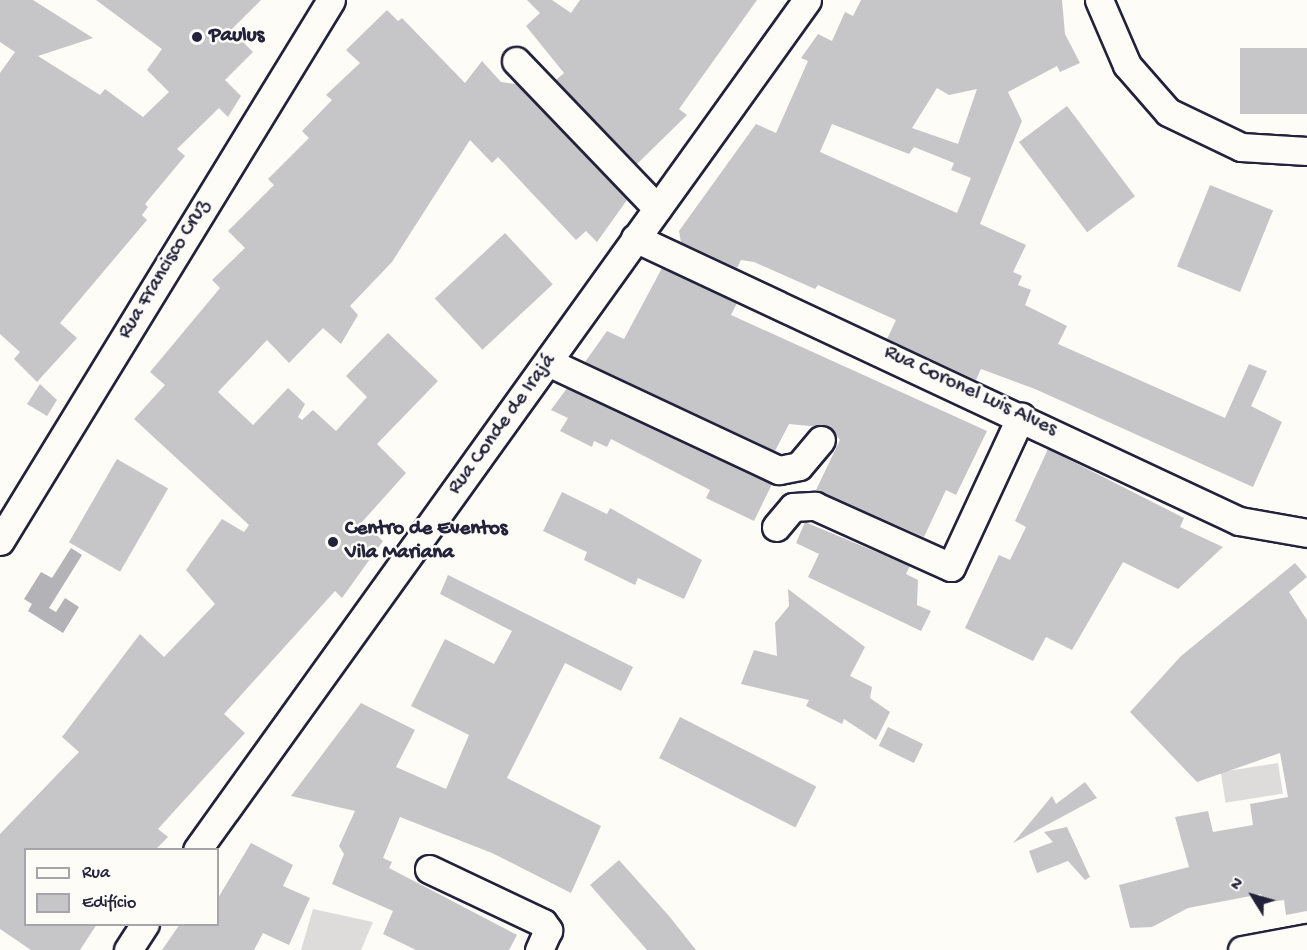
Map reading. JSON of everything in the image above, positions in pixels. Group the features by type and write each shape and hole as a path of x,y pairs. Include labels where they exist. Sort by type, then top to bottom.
{"street":[{"name":"Rua Francisco Cruz","path":"0,541 331,0"},
{"name":"Rua Conde de Irajá","path":"198,848 807,0"},
{"path":"1099,0 1127,65 1168,112 1241,147 1307,151"},
{"path":"516,61 657,208"},
{"name":"Rua Coronel Luis Alves","path":"635,238 1021,416 1239,520 1307,533"},
{"path":"548,362 780,470 799,466 820,441"},
{"path":"776,527 793,507 815,506 951,567 1021,416"},
{"path":"429,869 543,923 548,930 539,950"},
{"path":"128,950 144,926"},
{"path":"1242,950 1307,938"}],"shaded area":[{"path":"71,548 82,555 49,608 56,612 65,598 79,607 63,633 28,611 32,604 24,599 41,572 52,578"},
{"path":"1278,763 1283,794 1226,803 1221,772"},
{"path":"313,909 373,922 361,950 301,950"}],"building":[{"path":"0,0 33,0 93,38 38,56 100,95 105,89 143,117 169,92 147,70 162,49 96,0 261,0 231,30 253,52 225,80 241,96 228,117 219,108 177,149 185,156 145,204 148,207 142,215 147,220 60,323 77,338 37,382 14,359 20,352 0,334 0,73 15,52 0,42"},
{"path":"527,0 552,0 571,13 580,0 757,0 679,109 687,115 637,164 556,80 564,73 526,26 540,13"},
{"path":"861,0 1062,0 1065,34 1080,63 1060,72 1057,66 1008,92 1022,121 980,224 1026,245 1013,272 1022,276 1018,285 1031,290 1025,305 1067,326 1058,344 1225,418 1249,364 1267,371 1251,406 1282,422 1253,487 1035,389 981,369 976,380 887,339 896,320 818,285 815,289 754,262 741,260 737,268 681,242 679,231 756,124 776,133 808,61 801,58 818,34 832,41 845,12 853,16","holes":["937,88 949,95 977,89 958,144 912,128","832,124 909,154 914,147 954,163 951,170 971,178 957,213 820,152"]},
{"path":"387,10 398,21 402,18 465,83 482,61 501,82 516,84 627,200 597,242 586,231 576,240 498,157 492,163 470,140 392,262 350,306 358,315 341,344 323,328 289,363 267,340 218,392 253,425 288,388 305,404 298,417 302,420 313,410 336,431 367,397 346,376 388,333 438,381 377,444 406,473 362,522 383,541 342,598 335,591 224,714 245,733 158,829 168,837 157,848 24,848 24,926 96,926 80,950 31,950 0,929 0,834 79,752 62,737 140,634 164,657 215,604 186,570 222,519 244,532 249,525 134,419 165,385 150,372 220,288 212,280 245,248 228,231 274,185 268,179 309,138 302,131 332,100 326,95 360,63 346,50"},
{"path":"1240,48 1307,48 1307,114 1240,114"},
{"path":"1067,106 1135,196 1087,232 1019,142"},
{"path":"1210,185 1273,210 1240,292 1177,267"},
{"path":"505,233 553,284 483,350 435,298"},
{"path":"662,268 737,303 731,315 987,431 956,495 946,490 924,537 816,490 840,440 831,428 789,424 775,451 585,362 607,331 624,339"},
{"path":"40,384 57,400 47,416 27,404"},
{"path":"567,388 772,484 754,521 706,498 710,490 611,439 607,447 594,441 592,447 560,431 568,418 551,410"},
{"path":"1048,449 1184,518 1180,527 1223,547 1178,589 1123,562 1072,650 1046,637 1033,661 965,628 999,555 1010,560 1026,527 1015,521"},
{"path":"117,459 168,488 120,572 69,542"},
{"path":"562,492 607,514 610,508 702,560 684,599 638,578 635,585 584,560 587,552 543,531"},
{"path":"805,522 910,566 906,574 918,580 917,605 931,611 921,631 808,577 819,554 796,543"},
{"path":"1295,563 1307,577 1289,592 1307,620 1307,911 1286,915 1284,900 1263,903 1261,894 1188,908 1152,927 1130,928 1119,885 1189,867 1175,817 1208,811 1213,832 1253,825 1250,804 1288,797 1280,753 1197,782 1130,712 1181,656"},
{"path":"448,575 633,667 621,691 565,663 507,778 601,826 571,893 492,853 400,817 383,858 392,862 389,868 517,935 509,950 416,950 383,934 393,911 332,884 344,854 339,846 355,811 291,796 361,703 415,730 396,767 446,789 469,735 411,706 445,639 494,664 512,631 440,594"},
{"path":"788,589 865,647 850,676 872,687 870,698 890,712 876,740 844,719 842,724 806,706 809,700 741,684 754,650 777,656 775,623 789,606"},
{"path":"680,717 816,786 795,827 659,758"},
{"path":"888,727 923,744 914,763 879,746"},
{"path":"1085,782 1097,798 1013,843 1052,796 1056,804"},
{"path":"1067,827 1090,877 1085,880 1068,861 1037,873 1029,851 1053,842 1044,832"},
{"path":"251,843 293,865 283,886 310,898 289,945 263,933 254,950 162,950 179,926 219,926 219,896"},
{"path":"619,860 696,950 647,950 590,885"}],"place":[{"name":"Paulus","path":"197,37"},
{"name":"Centro de Eventos Vila Mariana","path":"333,542"}]}
